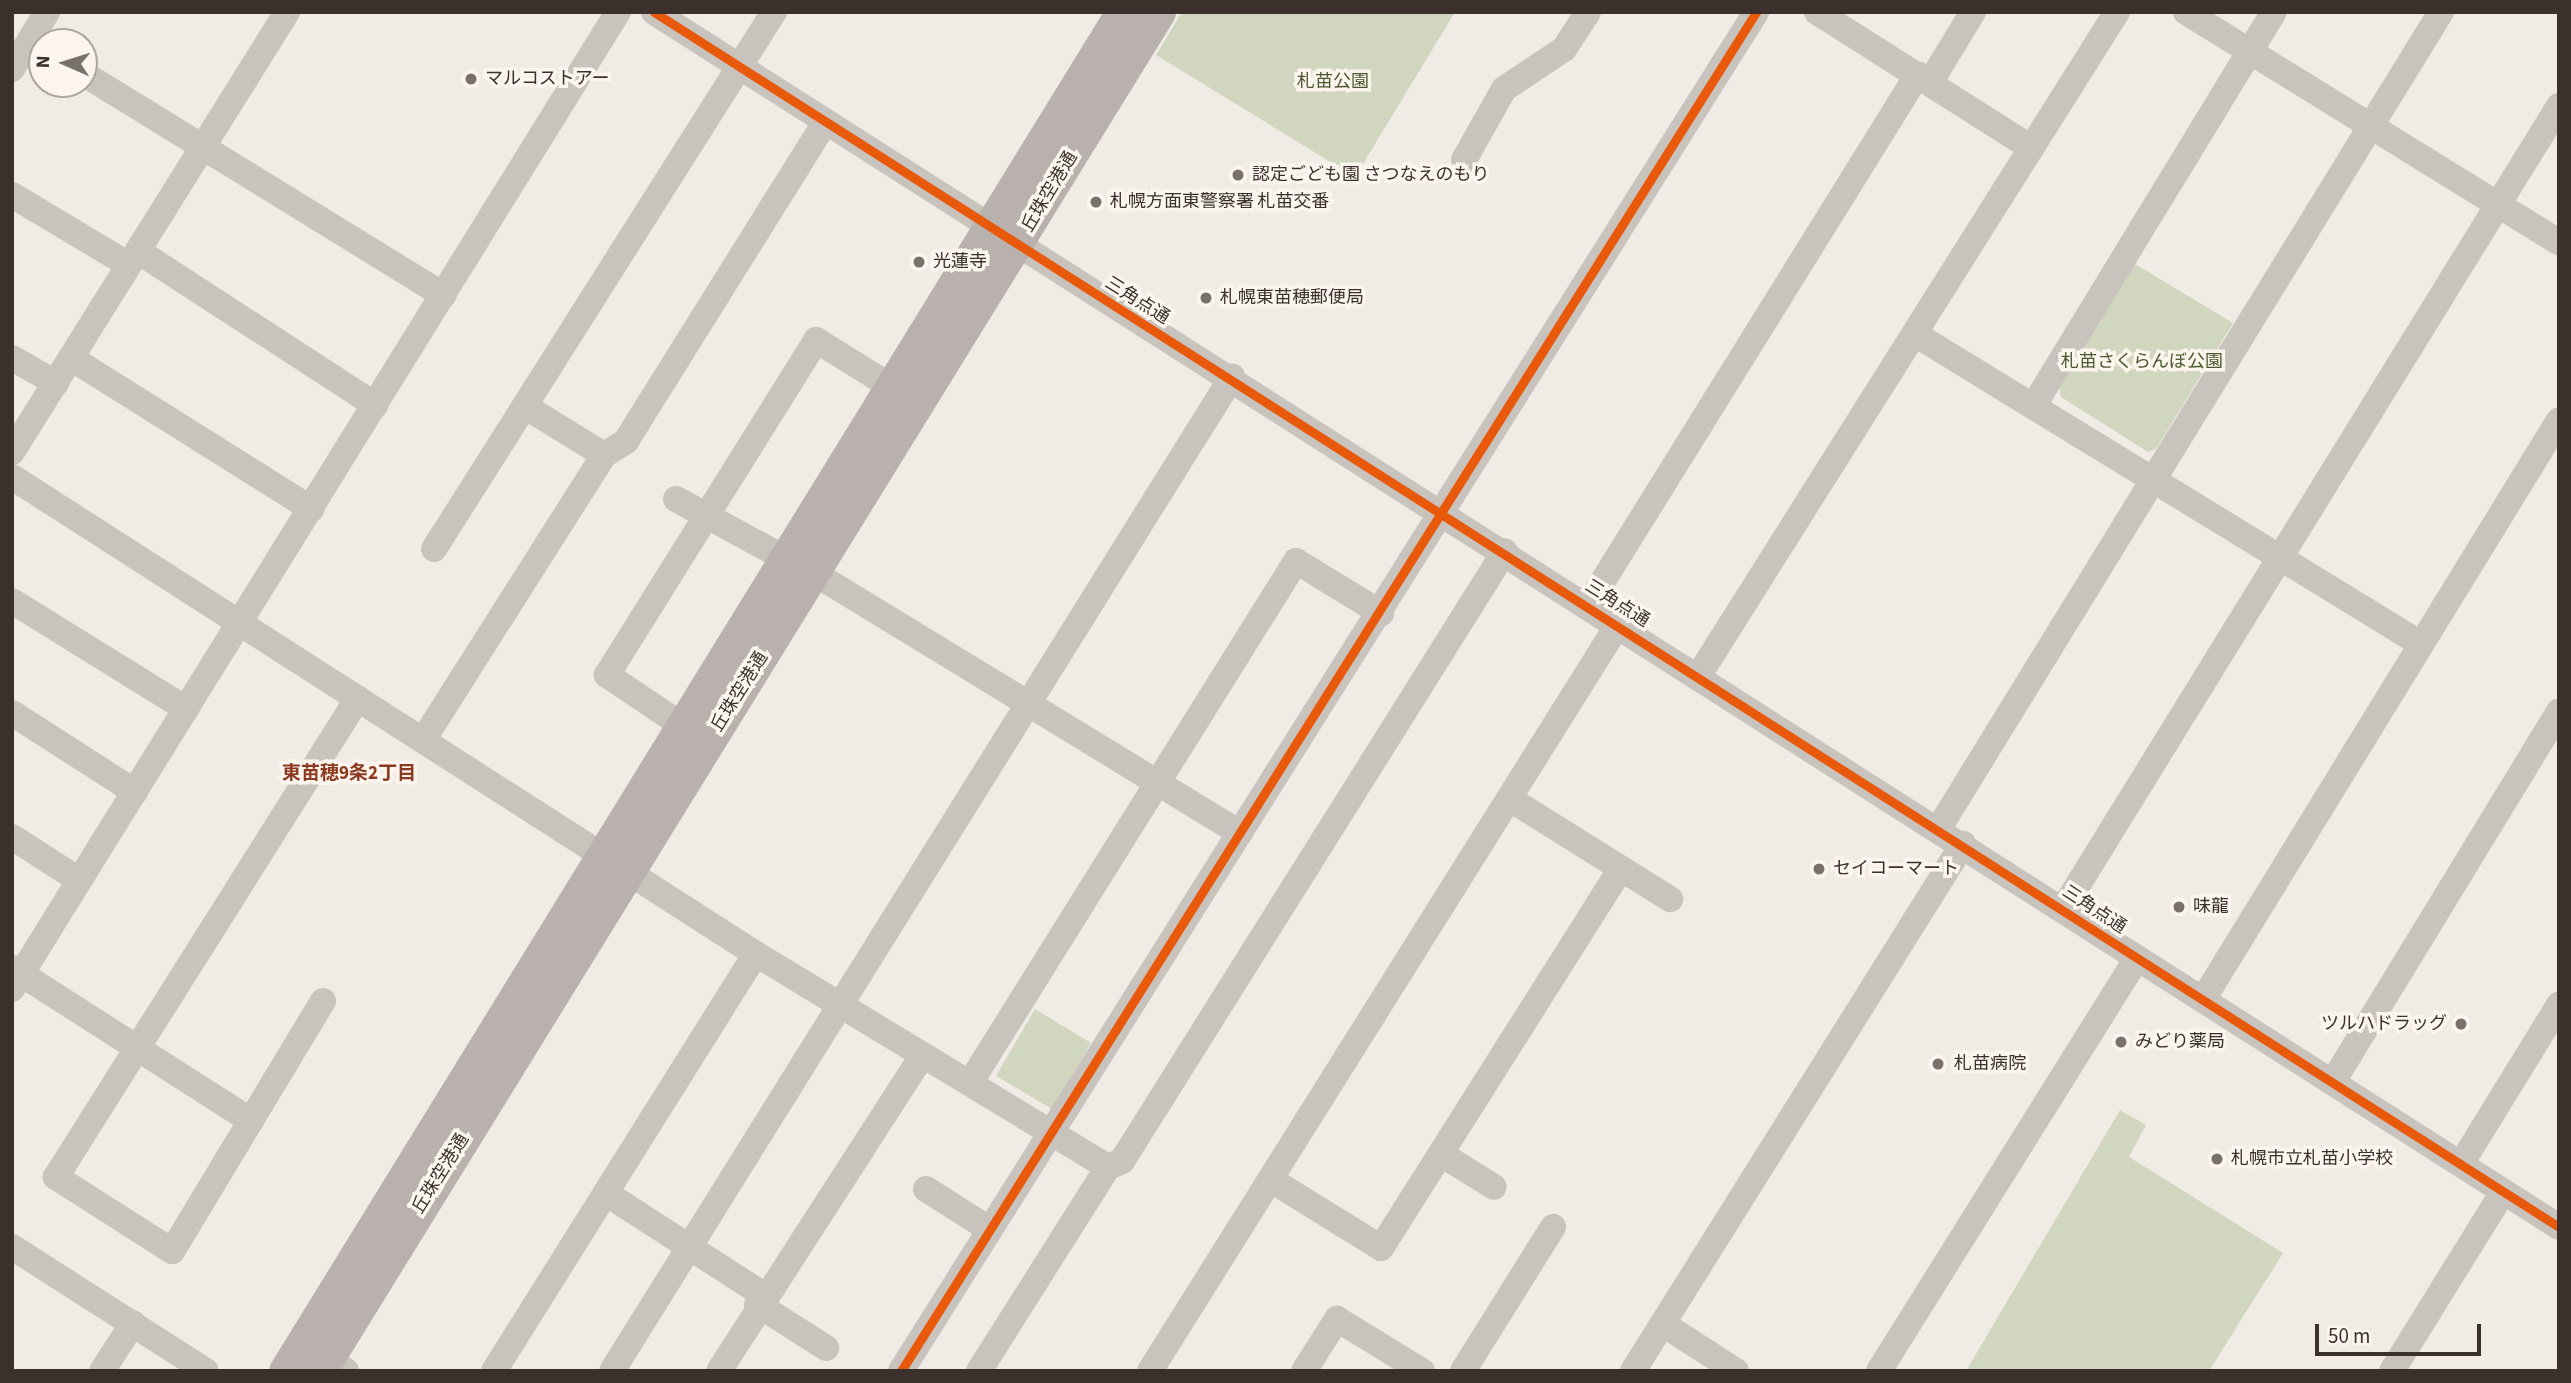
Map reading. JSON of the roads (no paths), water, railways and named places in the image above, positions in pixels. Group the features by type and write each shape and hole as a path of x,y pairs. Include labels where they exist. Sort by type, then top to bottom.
{"main road":[{"name":"丘珠空港通","path":"285,1371 616,864 1004,238 1122,12"},
{"name":"丘珠空港通","path":"331,1366 616,864 683,726 799,569 893,388 1004,238 1159,12"}],"street":[{"path":"12,452 287,12"},
{"path":"251,1121 141,1048 15,977 135,792 312,509 618,12"},
{"name":"三角点通","path":"654,12 1004,238 1231,377 1619,623 2559,1227"},
{"path":"434,549 774,12"},
{"path":"1464,160 1504,89 1564,49 1587,12"},
{"path":"901,1371 1381,613 1442,511 1756,12"},
{"path":"1817,12 2031,148"},
{"path":"1588,605 1924,78 1973,12"},
{"path":"1699,675 2117,12"},
{"path":"2186,12 2559,242"},
{"path":"2034,405 2274,12"},
{"path":"1939,828 2441,12"},
{"path":"12,69 28,54"},
{"path":"98,82 204,145 443,295"},
{"path":"2063,908 2559,106"},
{"path":"425,737 604,455 626,441 825,122"},
{"path":"12,195 134,258 375,405"},
{"path":"1915,334 2281,554 2421,644"},
{"path":"683,726 607,675 816,340 893,388"},
{"path":"12,358 56,383"},
{"path":"71,358 312,509"},
{"path":"612,1371 1231,377"},
{"path":"526,407 604,455"},
{"path":"2204,998 2559,420"},
{"path":"12,477 358,698 425,737 756,954 841,1003 922,1056 1053,1131 1108,1167"},
{"path":"676,499 1027,704 1240,833"},
{"path":"979,1371 1108,1167 1122,1161 1505,551"},
{"path":"970,1083 1296,561 1381,613"},
{"path":"12,601 186,709"},
{"path":"1150,1371 1273,1181 1619,623"},
{"path":"323,1001 172,1251 56,1177 141,1048 358,698"},
{"path":"12,713 135,792"},
{"path":"2334,1080 2556,721"},
{"path":"1510,799 1670,899"},
{"path":"12,837 79,880"},
{"path":"1633,1371 1963,844"},
{"path":"1273,1181 1381,1248 1621,869"},
{"path":"494,1371 756,954"},
{"path":"1878,1371 2137,958"},
{"path":"2460,1164 2559,1005"},
{"path":"719,1371 761,1299 922,1056"},
{"path":"1441,1154 1494,1187"},
{"path":"926,1189 989,1229"},
{"path":"2392,1371 2503,1192"},
{"path":"607,1194 689,1247 826,1348"},
{"path":"1463,1371 1553,1227"},
{"path":"12,1247 206,1371"},
{"path":"1304,1371 1337,1319 1422,1371"},
{"path":"102,1371 133,1323"},
{"path":"1662,1324 1736,1371"}],"place":[{"name":"マルコストアー","path":"471,79"},
{"name":"認定ごども園 さつなえのもり","path":"1238,175"},
{"name":"札幌方面東警察署 札苗交番","path":"1096,202"},
{"name":"光蓮寺","path":"919,262"},
{"name":"札幌東苗穂郵便局","path":"1206,298"},
{"name":"セイコーマート","path":"1819,869"},
{"name":"味龍","path":"2179,907"},
{"name":"ツルハドラッグ","path":"2461,1024"},
{"name":"みどり薬局","path":"2121,1042"},
{"name":"札苗病院","path":"1938,1064"},
{"name":"札幌市立札苗小学校","path":"2217,1159"}],"district":[{"name":"東苗穂9条2丁目","path":"349,774"}],"park label":[{"name":"札苗公園","path":"1333,82"},
{"name":"札苗さくらんぼ公園","path":"2142,362"}]}
